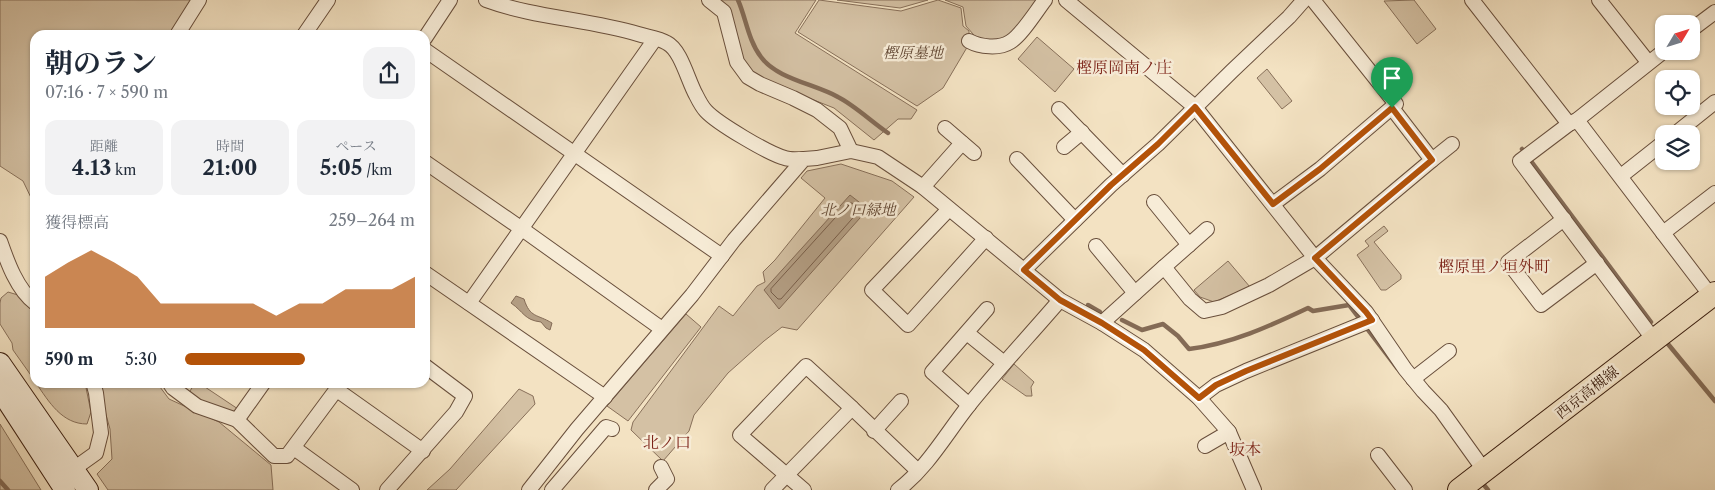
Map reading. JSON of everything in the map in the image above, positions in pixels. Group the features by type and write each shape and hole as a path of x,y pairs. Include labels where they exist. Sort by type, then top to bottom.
{"main road":[{"name":"西京高槻線","path":"1459,490 1713,294"},
{"path":"0,363 66,479"},
{"path":"0,390 66,479 88,490"}],"street":[{"path":"180,30 199,0"},
{"path":"307,30 328,0"},
{"path":"430,30 450,0"},
{"path":"486,0 509,8 596,24 666,42 676,48 697,97 706,112 740,135 786,159 817,158 851,151 878,156 923,187 1060,300 1102,323 1144,350 1199,398 1229,432 1254,490"},
{"path":"709,0 724,12 737,62 748,77 817,110 840,128 851,151"},
{"path":"969,41 977,45 995,46 1010,42 1045,0"},
{"path":"1066,0 1195,107 1315,258 1366,312 1413,379 1441,410 1484,470"},
{"path":"1024,270 1158,144 1289,17 1304,0"},
{"path":"1273,204 1320,169 1396,104 1313,0"},
{"path":"1472,0 1573,122 1621,176 1663,233 1713,294"},
{"path":"1599,0 1648,62"},
{"path":"1700,23 1715,12"},
{"path":"469,303 655,39"},
{"path":"430,53 722,256"},
{"path":"1654,340 1520,161 1655,57"},
{"path":"1686,125 1715,102"},
{"path":"1392,108 1432,160"},
{"path":"1059,109 1123,175"},
{"path":"944,128 974,153"},
{"path":"1064,147 1082,132"},
{"path":"923,187 962,143"},
{"path":"1164,267 1190,299 1204,311 1222,307 1269,285 1315,258 1452,144"},
{"path":"1621,176 1655,149"},
{"path":"529,490 576,429 692,295 722,256 804,159"},
{"path":"1017,159 1075,220"},
{"path":"430,165 662,329"},
{"path":"1663,233 1715,193"},
{"path":"1154,202 1190,245"},
{"path":"949,209 872,290 908,325 986,238"},
{"path":"1564,219 1508,262 1541,305 1597,263"},
{"path":"1102,323 1207,229"},
{"path":"0,241 10,268 30,300"},
{"path":"1096,246 1135,293"},
{"path":"430,276 604,398"},
{"path":"898,490 929,459 969,405 1060,300"},
{"path":"969,405 932,372 987,309"},
{"path":"1199,398 1216,385 1246,371 1372,320"},
{"path":"967,333 1004,363"},
{"path":"1413,379 1449,351"},
{"path":"804,490 740,435 806,366 918,471"},
{"path":"387,490 456,412 464,396 430,370"},
{"path":"66,479 96,453 101,433 95,388"},
{"path":"178,388 197,406 237,420 274,456 287,456 338,388"},
{"path":"237,420 260,388"},
{"path":"342,388 423,451"},
{"path":"874,431 901,401"},
{"path":"772,490 852,408"},
{"path":"552,490 606,427 612,429"},
{"path":"1205,446 1229,432"},
{"path":"294,448 352,490"},
{"path":"1378,454 1405,490"},
{"path":"656,490 667,479 661,467"}],"green space":[{"path":"0,0 194,0 176,30 30,30 30,196 23,181 0,166"},
{"path":"702,0 816,0 795,33 917,110 911,119 898,119 874,140 834,108 763,80 740,61 729,22"},
{"name":"樫原墓地","path":"819,0 901,11 938,0 961,8 963,26 969,31 969,44 943,88 917,106 798,32"},
{"path":"837,0 928,0 900,8"},
{"path":"945,0 1040,0 1013,38 980,42 966,26 963,7"},
{"path":"1414,0 1436,29 1417,44 1384,1"},
{"path":"1037,37 1074,69 1055,92 1018,59"},
{"path":"1267,69 1292,101 1282,109 1257,78"},
{"name":"北ノ口緑地","path":"841,164 892,181 914,197 797,330 782,327 728,373 694,415 689,431 663,461 631,430 633,422 719,306 733,316 757,286 765,282 763,272 825,198 801,178 807,171"},
{"path":"1384,226 1388,231 1374,242 1401,275 1401,279 1386,290 1381,290 1357,255 1369,246 1365,241"},
{"path":"1228,261 1250,287 1214,302 1200,297 1194,290"},
{"path":"8,292 18,295 30,308 30,374 13,350 12,343 0,324 1,298"},
{"path":"686,314 701,327 628,421 607,406"},
{"path":"1014,364 1034,382 1031,387 1032,396 1026,396 1002,379"},
{"path":"40,388 86,388 91,412 87,424 70,420 51,404"},
{"path":"98,388 161,388 169,399 219,422 271,465 273,490 108,490 97,474 112,459 110,429"},
{"path":"192,388 206,388 238,409 233,415 193,396 190,391"},
{"path":"519,389 533,396 535,404 456,490 427,490 450,469"},
{"path":"0,424 41,490 0,490"}],"water":[{"path":"850,195 868,209 779,309 764,290"},
{"path":"516,296 524,299 532,313 552,323 550,330 541,322 527,317 511,303"}],"waterway":[{"path":"738,0 753,43 768,65 786,76 829,92 844,100 888,133"},
{"path":"1522,149 1651,322"},
{"path":"1088,305 1100,312"},
{"path":"1122,320 1142,330 1163,324 1178,336 1189,349 1235,339 1265,328 1308,308 1313,311 1349,305 1397,368"},
{"path":"1668,344 1715,401"},
{"path":"0,481 8,490"},
{"path":"1484,485 1488,490"}],"district":[{"name":"樫原岡南ノ庄","path":"1124,67"},
{"name":"樫原里ノ垣外町","path":"1494,266"},
{"name":"北ノ口","path":"667,442"},
{"name":"坂本","path":"1245,449"}],"route":[{"path":"1195,107 1273,204 1320,169 1392,108 1432,160 1315,258 1372,320 1246,371 1216,385 1199,398 1144,350 1102,323 1060,300 1024,270 1195,107"}]}
